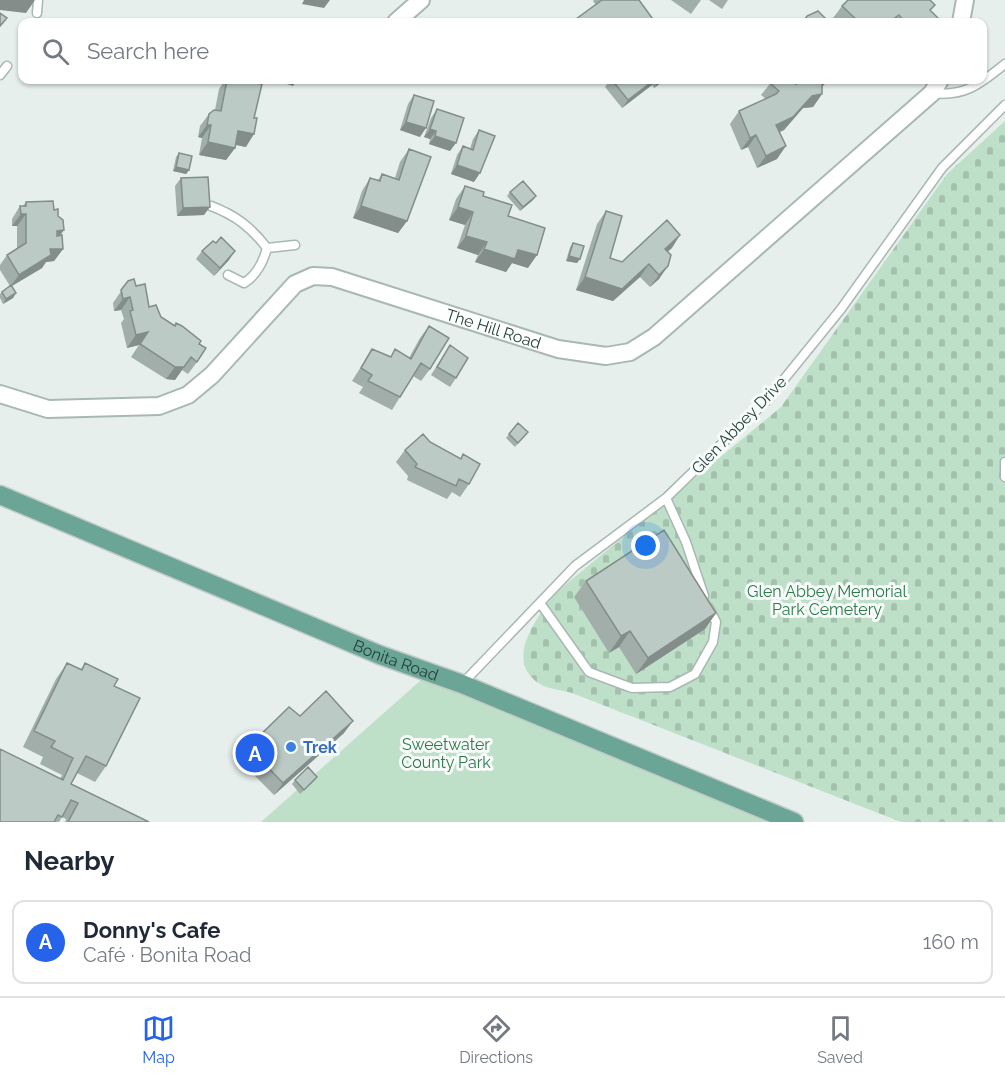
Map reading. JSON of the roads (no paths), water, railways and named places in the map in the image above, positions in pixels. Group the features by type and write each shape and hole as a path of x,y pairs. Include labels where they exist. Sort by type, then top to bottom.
{"main road":[{"name":"Bonita Road","path":"0,495 361,648 462,684 794,822"}],"street":[{"path":"401,18 421,0"},
{"path":"962,18 965,0"},
{"name":"The Hill Road","path":"0,394 48,409 159,406 178,399 188,395 212,375 295,284 312,276 332,277 558,349 606,356 630,352 654,337 936,86"}],"lane":[{"path":"37,13 38,0"},
{"path":"987,77 1005,64"},
{"path":"0,75 7,66"},
{"path":"936,86 953,96 970,90 978,84"},
{"name":"Glen Abbey Drive","path":"462,684 575,566 666,498 768,399 838,313 942,168 1005,105"},
{"path":"211,206 231,214 245,224 267,248"},
{"path":"267,248 295,245"},
{"path":"228,275 244,283 252,278 264,262 267,248"},
{"path":"1005,462 1005,477"},
{"path":"540,603 589,672 632,688 670,687 695,674 713,642 716,622 666,498"}],"place":[{"name":"Trek","path":"291,747"},
{"name":"Donny's Cafe","path":"255,753"}],"park label":[{"name":"Glen Abbey Memorial Park Cemetery","path":"827,600"},
{"name":"Sweetwater County Park","path":"446,753"}]}
